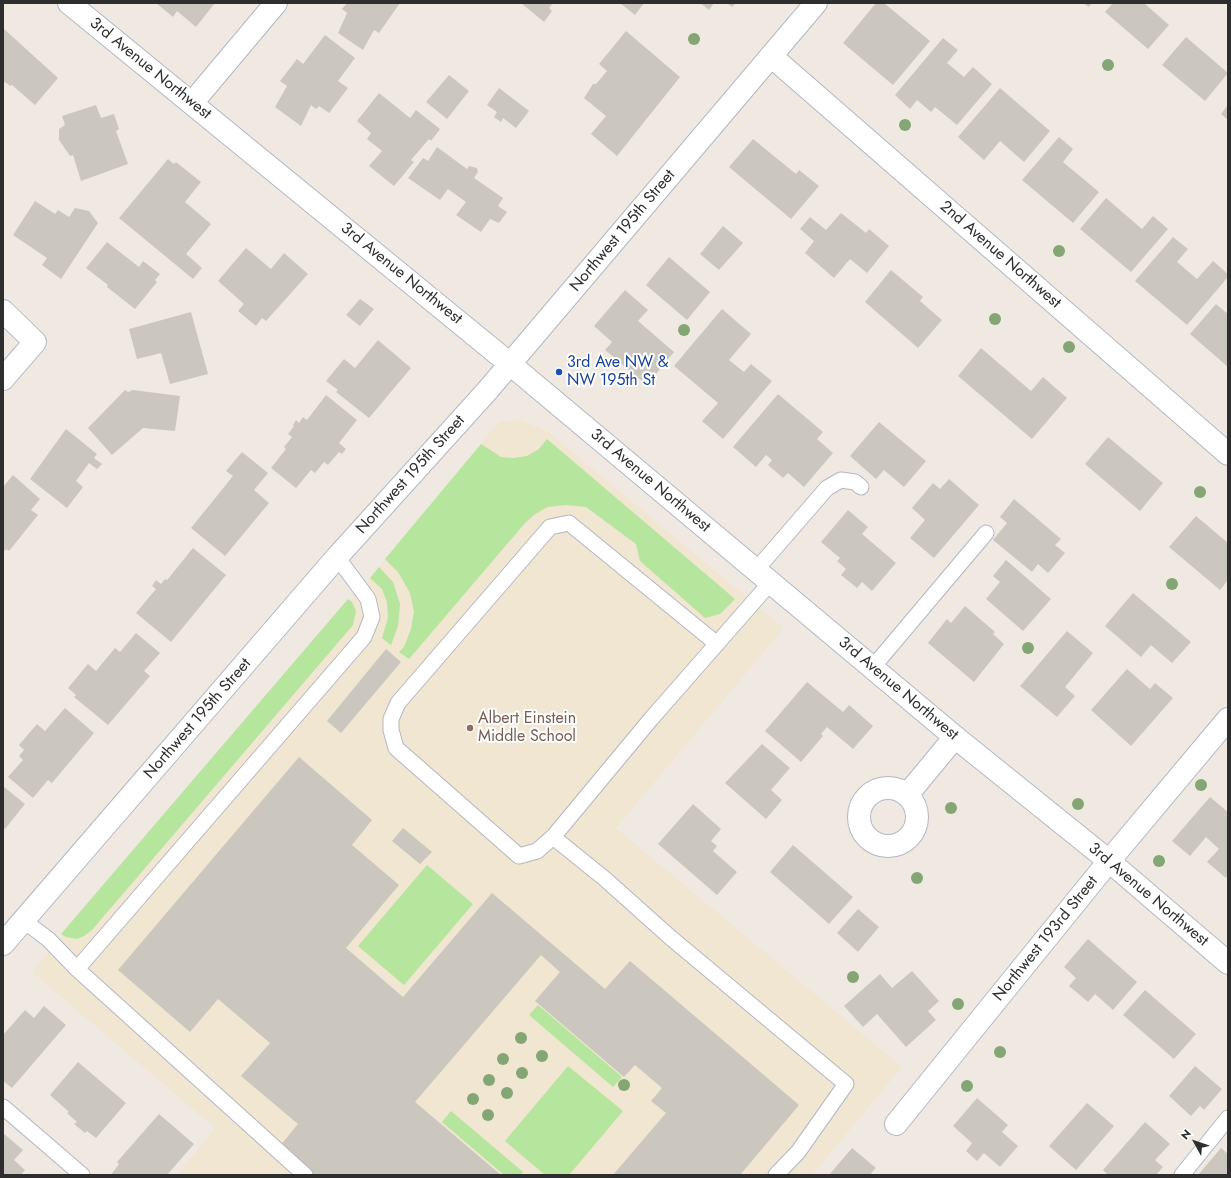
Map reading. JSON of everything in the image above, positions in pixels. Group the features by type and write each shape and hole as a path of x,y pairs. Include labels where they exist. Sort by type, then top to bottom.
{"street":[{"name":"3rd Avenue Northwest","path":"69,3 510,364 955,736 1109,861 1228,963"},
{"path":"192,103 276,3"},
{"name":"Northwest 195th Street","path":"3,944 337,557 510,364 816,3"},
{"name":"2nd Avenue Northwest","path":"771,56 1228,454"},
{"path":"3,311 35,342 3,379"},
{"name":"Northwest 193rd Street","path":"896,1124 1109,861 1228,719"},
{"path":"906,795 955,736"}],"lane":[{"path":"717,644 569,523 550,527 398,703 391,719 391,730 396,748 519,856 537,851 553,837 647,724 717,644 763,576 827,488 841,480 855,482 861,487"},
{"path":"873,667 986,533"},
{"path":"77,970 364,637 372,617 368,599 337,557"},
{"path":"553,837 605,879 671,938 846,1084 798,1152 776,1175"},
{"path":"24,920 48,939 77,970 305,1175"},
{"path":"3,1107 82,1175"},
{"path":"1182,1175 1228,1118"}],"shaded area":[{"name":"Albert Einstein Middle School","path":"520,420 547,431 784,628 616,828 902,1067 812,1175 178,1175 215,1128 32,972 370,578 499,422"}],"green space":[{"path":"547,439 735,599 720,614 705,618 640,561 636,544 586,507 566,505 547,507 525,523 409,659 399,652 404,647 411,629 414,611 410,593 398,572 385,559 481,444 501,457 513,458 527,456 539,449"},
{"path":"379,567 393,582 400,604 398,626 391,645 382,638 388,618 387,602 382,589 370,578"},
{"path":"348,599 352,602 356,611 353,625 92,930 77,939 66,937 61,934"},
{"path":"427,865 473,904 404,985 358,946"},
{"path":"538,1005 622,1077 613,1087 529,1015"},
{"path":"568,1066 623,1111 569,1175 545,1175 505,1141"},
{"path":"451,1111 523,1172 520,1175 504,1175 442,1122"}],"building":[{"path":"156,3 215,3 196,27 177,11 173,17"},
{"path":"347,3 400,3 379,33 374,30 363,50 338,33 347,13 342,9"},
{"path":"521,3 553,3 549,8 552,11 544,22"},
{"path":"620,3 644,3 635,15"},
{"path":"700,3 714,3 709,10"},
{"path":"727,3 736,3 732,7"},
{"path":"876,3 884,3 930,41 893,85 843,43"},
{"path":"1083,3 1092,3 1089,7"},
{"path":"1113,3 1144,3 1169,25 1148,49 1105,12"},
{"path":"4,29 58,78 35,105 12,85 10,86 5,82 3,84"},
{"path":"626,31 680,77 617,156 591,134 606,116 584,98 593,84 596,84 607,71 599,64"},
{"path":"325,35 355,58 338,81 348,88 329,113 319,106 316,109 311,105 301,126 275,107 287,86 280,81 297,59 303,64"},
{"path":"1186,37 1228,73 1205,101 1162,65"},
{"path":"943,38 958,50 947,63 964,77 973,67 992,84 957,125 935,107 931,112 917,100 910,109 895,95"},
{"path":"449,75 469,91 447,119 426,102"},
{"path":"499,88 529,111 516,128 503,118 501,122 494,117 497,112 487,105"},
{"path":"1000,88 1050,131 1024,162 1000,141 984,160 958,137"},
{"path":"379,93 410,118 416,110 440,129 431,141 429,139 411,160 414,162 394,186 369,166 382,151 367,139 371,133 357,121"},
{"path":"96,105 101,118 114,114 119,129 116,131 128,164 81,181 73,155 70,156 59,140 59,129 65,125 62,116"},
{"path":"1228,105 1228,120 1221,114"},
{"path":"1059,137 1073,149 1063,162 1099,192 1073,223 1022,180"},
{"path":"753,139 796,174 799,170 819,186 791,219 729,167"},
{"path":"437,147 467,169 469,166 477,168 478,172 474,178 503,198 498,206 507,212 499,223 490,219 481,232 456,215 466,202 448,189 440,200 408,178 423,158 428,161"},
{"path":"168,159 174,164 176,162 201,182 185,202 211,224 186,254 202,268 193,279 119,218"},
{"path":"1106,198 1142,229 1153,216 1168,229 1131,272 1080,229"},
{"path":"35,201 55,214 58,210 69,217 75,208 89,211 98,223 61,279 42,265 47,258 13,235"},
{"path":"841,213 866,233 869,229 889,246 867,273 850,259 834,278 805,253 814,241 800,229 810,217 826,230"},
{"path":"723,226 743,243 719,270 700,254"},
{"path":"1173,237 1188,249 1177,262 1197,279 1213,261 1228,274 1228,277 1187,325 1135,281"},
{"path":"107,242 139,267 143,261 160,274 155,280 157,282 135,309 86,268"},
{"path":"246,248 271,269 284,253 308,274 266,321 262,318 256,326 238,311 244,304 218,281"},
{"path":"669,257 710,292 687,320 646,285"},
{"path":"891,270 923,297 920,301 942,320 918,348 865,302"},
{"path":"625,290 648,310 638,321 674,352 647,385 605,350 612,342 594,326"},
{"path":"360,299 374,309 360,326 346,315"},
{"path":"1216,304 1228,314 1228,367 1190,334"},
{"path":"722,309 751,334 729,360 744,372 751,364 772,381 723,439 702,421 718,403 674,366"},
{"path":"191,312 208,374 170,384 161,353 137,359 129,329"},
{"path":"378,340 411,368 369,418 336,392 338,390 326,381 344,359 355,368"},
{"path":"981,348 1031,391 1043,377 1067,398 1032,439 958,376"},
{"path":"125,390 128,392 133,390 180,396 175,431 143,428 112,455 88,428"},
{"path":"778,394 823,432 817,439 833,453 804,487 788,473 783,478 768,465 772,460 766,455 756,467 733,447"},
{"path":"326,395 357,420 339,443 346,449 342,454 339,452 328,465 324,462 315,473 311,470 296,488 271,468 286,449 284,447 292,437 288,434 294,426 293,425 296,420 299,423 303,417 307,420"},
{"path":"879,422 926,461 904,487 884,470 876,479 850,456"},
{"path":"66,429 97,454 94,458 102,464 97,469 89,463 76,481 83,487 67,508 30,479"},
{"path":"1108,437 1163,483 1140,511 1085,464"},
{"path":"242,452 268,473 254,490 269,503 225,556 191,528 233,476 226,471"},
{"path":"13,475 40,499 31,510 38,515 9,551 6,549 5,551 3,549 3,487"},
{"path":"949,479 979,505 934,558 910,538 925,520 912,508 933,483 940,489"},
{"path":"1014,499 1061,539 1055,545 1065,553 1048,573 1038,564 1032,572 993,540 1007,523 1000,517"},
{"path":"848,510 868,527 862,534 896,563 872,591 862,582 857,588 841,575 846,569 837,561 840,558 821,542"},
{"path":"1196,516 1228,543 1228,580 1220,590 1169,547"},
{"path":"193,548 226,575 171,642 136,613 156,589 152,586 156,580 161,584 165,579 167,580"},
{"path":"1006,560 1051,599 1023,631 986,599 1000,582 993,576"},
{"path":"1133,593 1191,642 1172,663 1151,645 1141,657 1105,626"},
{"path":"965,606 995,632 993,634 1004,644 974,682 928,643 947,619 951,623"},
{"path":"1067,631 1093,653 1065,687 1075,696 1057,717 1020,686"},
{"path":"136,633 160,653 144,671 150,676 108,725 74,697 76,695 68,688 88,664 96,671 115,648 120,652"},
{"path":"386,649 401,662 341,733 327,721"},
{"path":"1127,669 1150,689 1155,683 1173,698 1131,746 1091,710"},
{"path":"807,682 843,712 849,705 873,726 853,749 827,727 821,734 823,736 801,762 765,731"},
{"path":"65,708 94,733 52,783 48,780 33,798 8,777 23,760 19,756 24,750 19,745 37,724 45,731"},
{"path":"762,744 790,768 771,790 782,800 766,819 725,783"},
{"path":"299,757 372,820 352,845 399,885 346,948 403,997 492,893 605,989 630,961 799,1105 740,1175 613,1175 666,1113 651,1101 662,1088 635,1065 624,1077 535,1001 560,972 541,955 415,1102 501,1175 314,1175 280,1146 298,1124 241,1076 270,1043 218,999 190,1032 118,970"},
{"path":"3,786 25,804 5,829 3,827"},
{"path":"1210,797 1228,812 1228,875 1226,878 1207,862 1219,849 1206,837 1190,856 1172,841"},
{"path":"693,804 721,829 711,841 717,846 713,851 737,872 717,895 658,844"},
{"path":"403,828 432,852 420,864 392,841"},
{"path":"793,845 853,897 829,924 770,872"},
{"path":"858,909 879,927 858,952 837,933"},
{"path":"1088,939 1137,982 1113,1010 1095,994 1088,1002 1069,986 1076,978 1064,967"},
{"path":"912,971 939,1001 928,1011 936,1020 906,1047 877,1014 863,1027 844,1006 880,974 892,988"},
{"path":"1145,990 1196,1034 1174,1059 1123,1015"},
{"path":"44,1006 66,1025 12,1088 3,1081 3,1035 25,1010 34,1018"},
{"path":"78,1062 126,1103 96,1138 87,1131 85,1133 74,1124 77,1122 67,1113 69,1112 50,1095"},
{"path":"1195,1066 1222,1089 1204,1110 1200,1106 1191,1116 1169,1096"},
{"path":"977,1098 1008,1125 1002,1132 1018,1146 1000,1167 984,1153 977,1161 966,1151 972,1143 953,1126"},
{"path":"1087,1103 1114,1126 1076,1170 1049,1146"},
{"path":"159,1114 194,1144 167,1175 111,1175 119,1164 117,1162"},
{"path":"1145,1122 1170,1144 1155,1160 1163,1167 1156,1175 1108,1175 1103,1170"},
{"path":"3,1133 23,1150 14,1160 25,1170 21,1175 3,1175"},
{"path":"852,1148 876,1168 871,1173 873,1175 829,1175"},
{"path":"1221,1148 1228,1154 1228,1175 1198,1175"}],"place":[{"name":"3rd Ave NW & NW 195th St","path":"559,372"},
{"name":"Albert Einstein Middle School","path":"470,728"}]}
